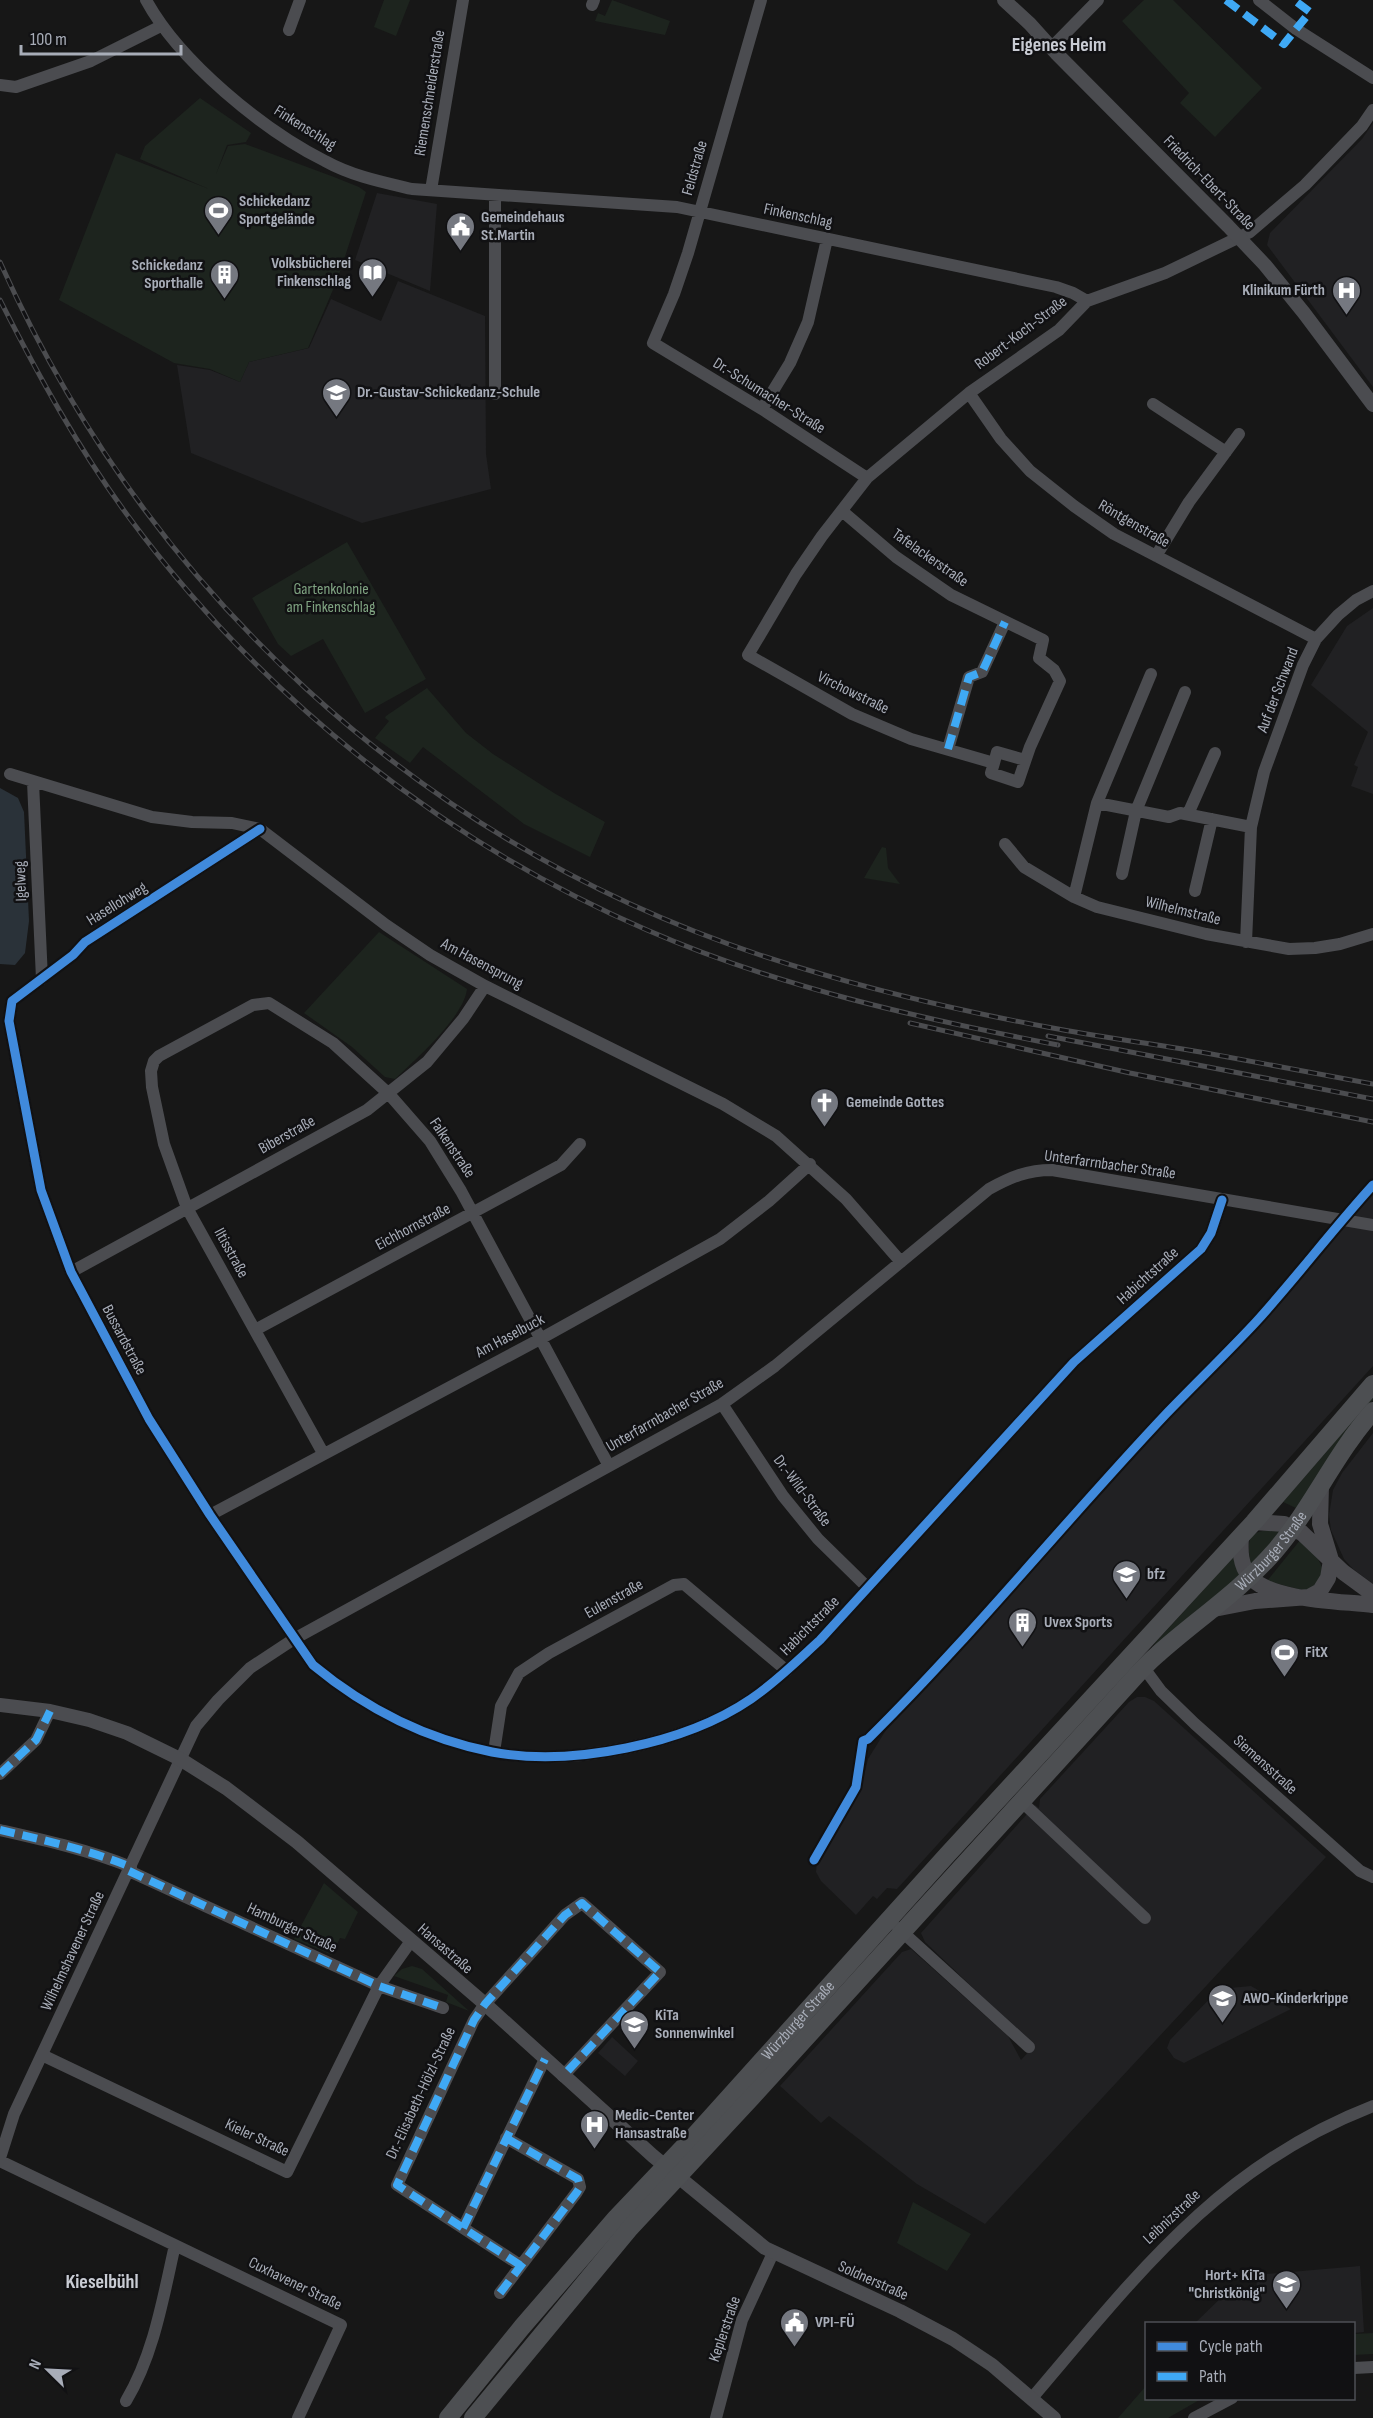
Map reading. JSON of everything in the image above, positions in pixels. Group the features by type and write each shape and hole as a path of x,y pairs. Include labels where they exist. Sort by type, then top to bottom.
{"main road":[{"name":"Würzburger Straße","path":"473,2418 671,2171 889,1918 1254,1522 1373,1384"},
{"name":"Würzburger Straße","path":"448,2418 546,2298 616,2218 671,2171 903,1933 1144,1668 1251,1577 1293,1528 1343,1450 1373,1411"},
{"path":"1215,1609 1255,1601 1309,1597 1320,1591 1325,1585 1330,1560 1320,1524 1321,1485"},
{"path":"1254,1522 1277,1522 1307,1536 1357,1585 1373,1594"},
{"path":"1240,1536 1240,1555 1251,1577 1269,1589 1309,1597 1373,1605"}],"street":[{"name":"Finkenschlag","path":"146,0 161,26 209,76 268,127 327,162 375,181 431,190 677,207 1056,287 1087,301"},
{"path":"289,30 300,0"},
{"name":"Riemenschneiderstraße","path":"431,190 463,0"},
{"name":"Feldstraße","path":"652,343 674,294 761,0"},
{"name":"Friedrich-Ebert-Straße","path":"1004,0 1239,237 1304,313 1373,405"},
{"path":"1052,47 1098,0"},
{"path":"1259,0 1296,29 1373,78"},
{"path":"0,85 16,87 91,61 161,26"},
{"name":"Robert-Koch-Straße","path":"748,655 796,574 867,478 969,393 1059,330 1087,301 1165,273 1250,232 1305,185 1362,126 1373,110"},
{"path":"495,195 495,394"},
{"path":"762,410 790,363 808,322 826,239"},
{"name":"Dr.-Schumacher-Straße","path":"652,343 867,478"},
{"name":"Röntgenstraße","path":"969,393 1001,439 1030,471 1074,507 1113,534 1316,639"},
{"path":"1153,404 1226,452"},
{"path":"1156,556 1189,502 1239,434"},
{"name":"Tafelackerstraße","path":"842,511 896,556 951,594 1043,640 1039,658 1054,670 1060,681"},
{"name":"Auf der Schwand","path":"1246,942 1251,827 1264,772 1316,639 1338,615 1356,600 1373,591"},
{"path":"948,749 969,677 982,672 1005,622"},
{"name":"Virchowstraße","path":"748,655 852,714 911,739 994,763 991,773 1018,782 1060,681"},
{"path":"1074,897 1096,803 1151,674"},
{"path":"1122,874 1136,811 1185,692"},
{"path":"994,763 997,752 1026,760"},
{"path":"1188,814 1215,753"},
{"name":"Am Hasensprung","path":"10,774 152,817 192,822 232,823 260,829 386,925 430,955 485,986 723,1104 776,1136 810,1164 846,1199 901,1262"},
{"name":"Igelweg","path":"33,782 42,979"},
{"path":"1096,803 1169,817 1180,813 1188,814 1251,827"},
{"path":"1195,891 1212,819"},
{"name":"Hasellohweg","path":"9,1021 12,1001 95,935 260,829"},
{"name":"Wilhelmstraße","path":"1005,844 1024,867 1074,897 1097,907 1246,942 1289,949 1340,944 1373,934"},
{"name":"Biberstraße","path":"71,1272 367,1110 427,1062 463,1019 485,986"},
{"name":"Falkenstraße","path":"159,1056 253,1005 268,1003 333,1043 389,1094 430,1141 542,1338 609,1466"},
{"name":"Bussardstraße","path":"9,1021 41,1190 71,1272 149,1419 210,1515 294,1639"},
{"name":"Iltisstraße","path":"159,1056 154,1061 151,1071 152,1088 164,1144 187,1208 323,1453"},
{"name":"Eichhornstraße","path":"255,1330 561,1165 580,1144"},
{"name":"Am Haselbuck","path":"210,1515 542,1338 720,1239 769,1201 810,1164"},
{"name":"Unterfarrnbacher Straße","path":"180,1759 196,1726 250,1668 294,1639 722,1404 775,1366 989,1189 1015,1175 1031,1170 1052,1170 1373,1225"},
{"name":"Habichtstraße","path":"294,1639 313,1665 368,1705 437,1737 494,1752 552,1756 608,1752 663,1740 706,1724 750,1700 787,1671 820,1640 1074,1362 1201,1249 1211,1233 1222,1200"},
{"name":"Dr.-Wild-Straße","path":"722,1404 783,1496 818,1539 868,1588"},
{"name":"Eulenstraße","path":"494,1752 501,1706 519,1673 549,1653 674,1585 684,1584 787,1671"},
{"name":"Würzburger Straße","path":"1144,1668 1146,1651 1155,1629"},
{"name":"Siemensstraße","path":"1144,1668 1161,1691 1275,1797 1360,1871 1373,1877"},
{"path":"0,1705 50,1711 89,1720 127,1733 180,1759"},
{"path":"0,1774 36,1740 50,1711"},
{"name":"Wilhelmshavener Straße","path":"0,2160 14,2114 180,1759"},
{"name":"Hansastraße","path":"180,1759 226,1788 282,1830 485,2004 671,2171"},
{"path":"1022,1802 1145,1918"},
{"name":"Hamburger Straße","path":"0,1830 110,1858 379,1986 443,2008"},
{"path":"485,2004 565,1915 582,1903 660,1972 563,2076"},
{"path":"889,1918 1029,2046"},
{"name":"Kieler Straße","path":"42,2055 287,2172 379,1986 411,1941"},
{"name":"Dr.-Elisabeth-Hölzl-Straße","path":"463,2228 397,2185 474,2020 485,2004"},
{"path":"520,2265 463,2228 545,2060"},
{"name":"Leibnizstraße","path":"1032,2398 1142,2269 1219,2196 1243,2176 1300,2139 1373,2106"},
{"path":"500,2293 578,2192 579,2187 578,2179 506,2138"},
{"name":"Cuxhavener Straße","path":"0,2160 341,2325 298,2418"},
{"name":"Soldnerstraße","path":"671,2171 773,2253 938,2330 992,2365 1054,2418"},
{"path":"126,2401 136,2384 152,2341 175,2245"},
{"name":"Keplerstraße","path":"716,2418 742,2320 773,2253"},
{"path":"1355,2368 1373,2367"},
{"path":"1194,2418 1228,2400"}],"shaded area":[{"name":"Klinikum Fürth","path":"1373,123 1373,387 1267,245 1270,233 1362,139"},
{"path":"377,193 437,204 430,291 355,260"},
{"name":"Dr.-Gustav-Schickedanz-Schule","path":"398,281 485,316 486,454 491,489 362,523 191,453 177,365 210,370 240,382 249,362 309,348 331,299 381,321"},
{"path":"1373,608 1373,794 1351,786 1358,767 1354,765 1368,732 1311,685 1347,626"},
{"path":"0,788 18,798 24,812 29,921 25,953 15,965 0,964"},
{"path":"1373,1183 1373,1366 897,1889 887,1888 877,1899 873,1896 856,1915 821,1881 816,1872 817,1862 845,1810 861,1788 868,1759 886,1730"},
{"path":"1373,1433 1373,1584 1344,1559 1331,1530 1329,1515 1333,1490 1342,1473"},
{"path":"1137,1697 1145,1697 1154,1701 1326,1857 985,2224 917,2184 829,2116 821,2123 780,2086 902,1952 911,1949 1008,2036 1021,2060 1034,2046 925,1942 921,1933 1035,1805 1039,1808 1040,1799 1129,1702"},
{"name":"AWO-Kinderkrippe","path":"1251,1986 1291,2009 1184,2063 1174,2058 1167,2048 1170,2040 1219,1989"},
{"path":"612,2037 638,2061 625,2076 598,2053"},
{"name":"Hort+ KiTa \"Christkönig\"","path":"1360,2266 1364,2332 1355,2333 1355,2322 1196,2322 1224,2295 1257,2289 1256,2275"}],"green space":[{"path":"384,0 410,0 396,36 374,27"},
{"path":"612,0 670,21 665,35 595,21 598,13 605,16"},
{"path":"1144,0 1173,0 1262,88 1215,137 1180,103 1189,93 1122,21"},
{"name":"Schickedanz Sportgelände","path":"200,98 251,133 246,142 227,145 216,174 228,146 245,144 334,177 366,192 338,278 308,348 249,362 240,382 210,369 174,363 59,300 116,153 209,189 140,159 145,146"},
{"name":"Gartenkolonie am Finkenschlag","path":"347,542 426,679 365,713 323,639 291,656 278,644 252,598"},
{"path":"427,688 466,733 493,754 605,822 590,857 524,824 423,747 410,763 375,738 389,721 385,718 386,716"},
{"path":"882,847 886,848 888,868 900,884 864,878"},
{"path":"379,932 467,989 464,1000 448,1025 395,1079 385,1077 352,1047 304,1013"},
{"path":"1373,1391 1373,1400 1357,1419 1298,1509 1283,1502 1327,1451"},
{"path":"1282,1529 1251,1566 1249,1547 1252,1536 1263,1531"},
{"path":"1301,1539 1318,1559 1323,1569 1324,1574 1313,1588 1302,1590 1267,1581"},
{"path":"1235,1555 1242,1575 1153,1647 1155,1643"},
{"path":"324,1883 358,1912 345,1939 340,1938 332,1955 294,1939"},
{"path":"412,1966 422,1969 469,2011 446,2002 448,1995 394,1976 402,1969"},
{"path":"913,2202 971,2234 947,2271 897,2243"},
{"path":"1373,2333 1373,2354 1355,2355 1355,2334"},
{"path":"1145,2387 1145,2400 1199,2400 1168,2418 1118,2418"}],"railway":[{"path":"0,262 61,382 133,493 215,596 306,689 408,772 517,845 635,906 760,955 831,977 902,996 1011,1020 1373,1084"},
{"path":"0,300 44,383 92,464 128,516 180,582 236,644 296,702 360,757 428,808 498,853 571,894 647,930 697,950 849,999 953,1024 1058,1045"},
{"path":"910,1023 1130,1073 1373,1122"},
{"path":"1048,1036 1373,1099"}],"marked path":[{"path":"1226,0 1284,44 1310,12 1294,0"},
{"path":"948,749 969,677 982,672 1005,622"},
{"path":"0,1774 36,1740 50,1711"},
{"path":"0,1830 83,1850 131,1867"},
{"path":"129,1871 379,1986 443,2008"},
{"path":"520,2265 397,2185 474,2020 485,2004 565,1915 582,1903 660,1972 563,2076"},
{"path":"463,2228 545,2059"},
{"path":"500,2293 580,2187 578,2179 506,2138"}],"cycle path":[{"path":"260,829 85,942 73,955 12,1001 9,1021 41,1190 71,1272 149,1419 210,1515 313,1665 375,1708 443,1739 492,1752 523,1756 591,1754 661,1740 724,1715 751,1699 820,1640 1074,1362 1201,1249 1211,1233 1222,1200"},
{"path":"814,1860 856,1787 863,1741 868,1739 907,1700 1129,1454 1255,1323 1373,1185"}],"place":[{"name":"Schickedanz Sportgelände","path":"218,236"},
{"name":"Gemeindehaus St.Martin","path":"460,252"},
{"name":"Volksbücherei Finkenschlag","path":"372,298"},
{"name":"Schickedanz Sporthalle","path":"224,300"},
{"name":"Klinikum Fürth","path":"1346,316"},
{"name":"Dr.-Gustav-Schickedanz-Schule","path":"336,418"},
{"name":"Gemeinde Gottes","path":"825,1128"},
{"name":"bfz","path":"1126,1600"},
{"name":"Uvex Sports","path":"1023,1648"},
{"name":"FitX","path":"1284,1678"},
{"name":"AWO-Kinderkrippe","path":"1222,2024"},
{"name":"KiTa Sonnenwinkel","path":"634,2050"},
{"name":"Medic-Center Hansastraße","path":"594,2150"},
{"name":"Hort+ KiTa \"Christkönig\"","path":"1286,2310"},
{"name":"VPI-FÜ","path":"794,2348"}],"district":[{"name":"Eigenes Heim","path":"1059,45"},
{"name":"Kieselbühl","path":"102,2282"}]}
